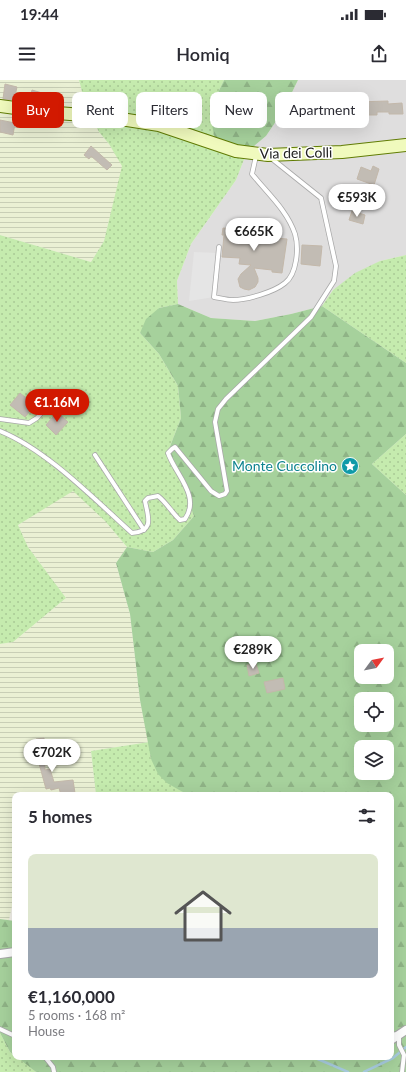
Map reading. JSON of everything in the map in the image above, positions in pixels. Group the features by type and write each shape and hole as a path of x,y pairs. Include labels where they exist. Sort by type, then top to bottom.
{"main road":[{"name":"Via dei Colli","path":"0,106 159,125 236,151 262,154 342,152 406,145"}],"street":[{"path":"0,954 12,953"},
{"path":"395,1035 406,1030"}],"lane":[{"path":"0,431 14,437 43,456 132,533 144,530 150,522 145,501 148,498 158,496 164,500 174,515 180,520 185,519 189,513 191,500 182,478 168,453 175,447 211,491 219,496 225,494 227,491 215,422 218,410 226,399 311,317 334,282 336,266 321,198 316,192 262,154 252,174 280,206 295,234 297,254 293,272 285,283 252,298 232,300 214,297 219,246"},
{"path":"0,419 29,423 37,418 44,410"},
{"path":"95,455 144,530"},
{"path":"0,1029 12,1035"},
{"path":"395,1035 404,1055 402,1072"},
{"path":"47,1060 53,1067 54,1072"}],"shaded area":[{"path":"298,80 406,80 406,255 380,261 333,290 322,306 291,314 255,321 211,318 178,304 177,281 191,244 236,180 247,152 266,136 275,123 275,128 369,128 369,92 292,92"},
{"path":"194,252 218,253 214,297 189,301"}],"green space":[{"path":"0,80 79,80 82,92 72,92 72,128 97,128 123,166 104,241 91,262 0,235"},
{"path":"79,80 224,80 218,92 210,92 210,128 229,128 247,152 236,180 191,244 177,281 178,304 159,308 140,333 159,354 178,386 181,418 169,449 194,516 173,540 153,552 127,547 105,521 73,491 18,525 28,547 66,598 13,642 0,644 0,235 91,262 104,241 122,166 109,144 97,128 128,128 128,92 82,92"},
{"path":"224,80 298,80 292,92 275,92 275,123 266,136 247,152 216,142 213,128 267,128 267,92 218,92"},
{"path":"406,255 406,363 322,306 333,290 355,273 380,261"},
{"path":"178,304 211,318 255,321 322,306 406,363 406,434 372,464 406,495 406,1072 36,1072 21,1060 394,1060 394,792 183,792 167,783 158,774 151,759 140,700 130,614 116,563 127,547 153,552 173,540 194,516 169,449 181,418 178,386 159,354 140,333 146,319 159,308"},
{"path":"406,434 406,495 372,464"},
{"path":"73,490 105,521 127,547 116,563 130,614 140,700 149,742 91,751 96,792 12,792 12,906 9,920 0,919 0,644 13,642 66,598 28,547 18,525"},
{"path":"149,742 151,759 183,792 96,792 91,751"},
{"path":"0,919 12,921 12,1054 0,1033"},
{"path":"0,1033 12,1054 12,1060 22,1060 36,1072 0,1072"}],"building":[{"path":"5,84 17,87 16,92 12,92 12,100 3,99"},
{"path":"388,101 388,104 402,103 403,114 377,112 377,115 369,115 369,102"},
{"path":"0,120 12,122 12,128 14,128 13,135 0,132"},
{"path":"91,146 112,165 107,170 91,156 89,159 84,155"},
{"path":"373,166 379,169 374,185 357,179 361,167 371,171"},
{"path":"352,211 365,215 363,224 349,220"},
{"path":"245,226 276,229 275,238 287,239 282,273 254,268 258,282 255,287 249,290 240,287 238,279 241,274 251,265 239,264 240,258 222,257 224,235 222,235 223,228 244,230"},
{"path":"302,245 322,246 320,266 301,264"},
{"path":"20,393 35,405 25,417 10,405"},
{"path":"57,412 68,422 56,435 46,425"},
{"path":"256,664 259,673 249,676 247,665"},
{"path":"283,678 285,689 267,693 264,682"},
{"path":"44,738 45,770 50,769 54,782 73,780 75,792 60,792 59,788 51,790 50,788 46,789 37,756 36,739"}],"waterway":[{"path":"394,1057 406,1047"},
{"path":"320,1060 348,1072"},
{"path":"364,1072 389,1060"}],"place":[{"name":"Monte Cuccolino","path":"350,466"}]}
